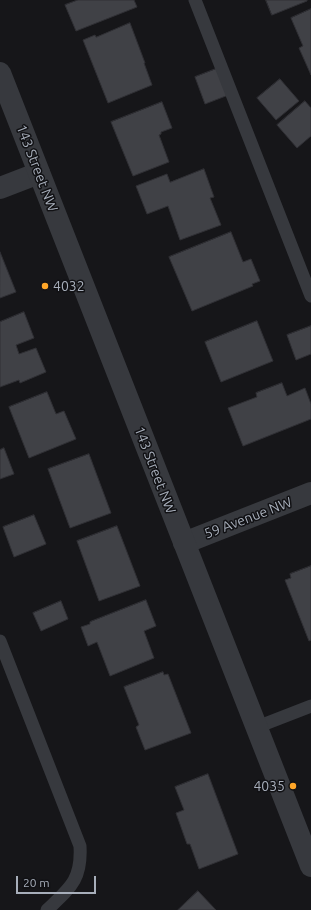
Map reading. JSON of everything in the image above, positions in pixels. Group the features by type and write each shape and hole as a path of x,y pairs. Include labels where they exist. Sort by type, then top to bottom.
{"street":[{"name":"143 Street NW","path":"0,73 311,866"},
{"path":"0,188 39,173"},
{"name":"59 Avenue NW","path":"184,543 311,493"}],"lane":[{"path":"195,0 308,282 311,296"},
{"path":"0,641 80,846 80,866 75,881 69,889 47,910"},
{"path":"257,727 311,706"}],"building":[{"path":"78,0 134,0 137,7 76,31 65,5"},
{"path":"266,0 307,0 307,1 272,15"},
{"path":"311,9 311,75 299,48 303,46 291,18"},
{"path":"130,23 152,85 108,103 83,40 95,35 96,37"},
{"path":"221,67 231,94 205,104 195,77"},
{"path":"280,79 299,101 276,120 257,98"},
{"path":"305,101 311,108 311,136 297,148 277,125"},
{"path":"162,102 172,128 161,132 159,135 169,162 133,176 111,122"},
{"path":"204,169 214,197 210,198 221,225 180,240 168,206 147,214 136,186 167,174 170,182"},
{"path":"231,232 243,262 251,259 260,281 252,284 253,286 192,311 169,257"},
{"path":"0,252 16,292 0,298"},
{"path":"24,312 34,338 16,345 19,354 36,348 46,372 20,383 19,380 0,387 0,322"},
{"path":"257,321 273,361 221,382 205,342"},
{"path":"311,326 311,354 296,360 287,335"},
{"path":"282,383 287,396 305,388 311,404 311,419 243,446 228,408 257,397 256,393"},
{"path":"47,392 56,414 64,411 76,439 29,458 9,407"},
{"path":"4,448 14,474 0,479 0,450"},
{"path":"89,454 111,513 70,528 48,469"},
{"path":"34,515 46,544 14,557 3,527"},
{"path":"117,526 140,586 99,601 77,541"},
{"path":"311,566 311,640 309,641 285,580 291,578 290,574"},
{"path":"146,600 156,626 144,631 154,658 110,676 97,642 88,646 81,627"},
{"path":"61,601 68,619 41,631 33,613"},
{"path":"163,672 164,675 168,674 191,733 145,750 136,727 139,725 124,687"},
{"path":"208,774 238,854 199,869 190,844 187,844 176,813 184,810 175,787"},
{"path":"198,891 216,910 178,910"}],"place":[{"name":"4032","path":"45,286"},
{"name":"4035","path":"293,786"}]}
